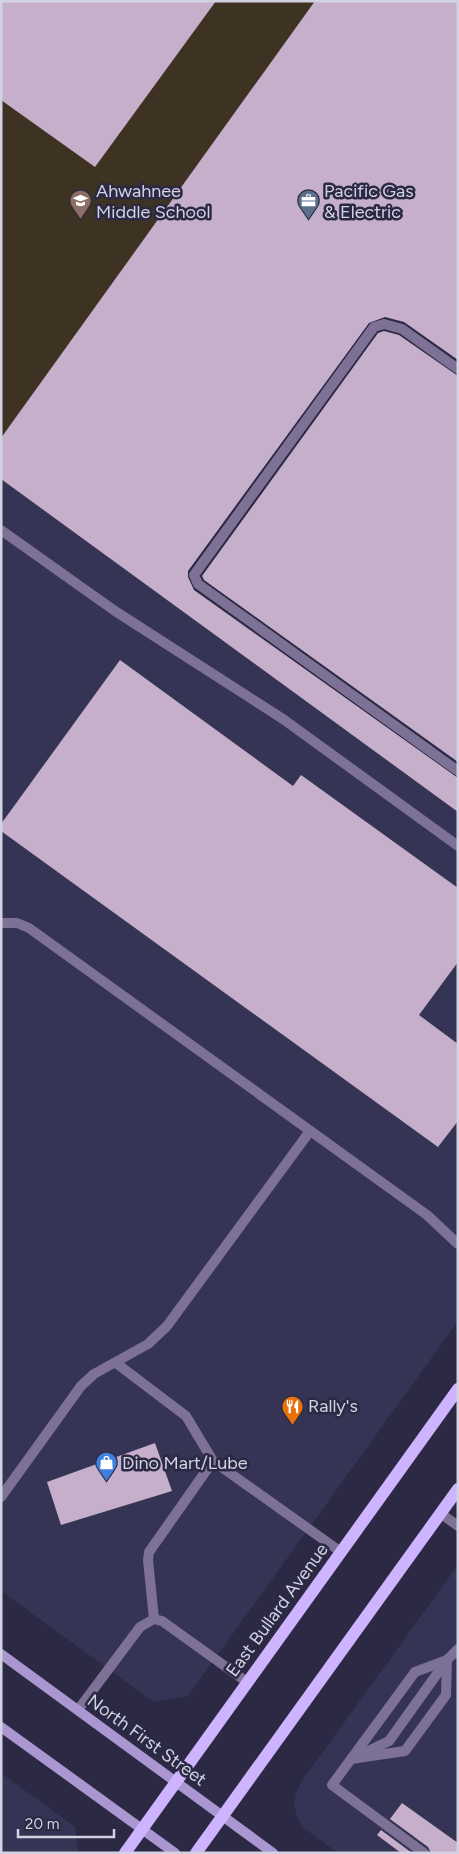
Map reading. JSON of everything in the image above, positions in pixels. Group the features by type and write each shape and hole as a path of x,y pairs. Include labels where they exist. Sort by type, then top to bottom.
{"main road":[{"name":"East Bullard Avenue","path":"125,1853 458,1389"},
{"path":"196,1853 458,1489"},
{"name":"North First Street","path":"1,1654 273,1853"},
{"path":"1,1726 175,1853"}],"lane":[{"path":"458,369 402,329 384,324 374,327 194,575 198,584 458,771"},
{"path":"1,530 114,611 283,719 458,846"},
{"path":"1,923 17,923 29,928 427,1215 458,1244"},
{"path":"1,1497 80,1386 94,1374 148,1344 167,1326 310,1131"},
{"path":"116,1363 186,1416 213,1461 341,1552"},
{"path":"154,1619 148,1560 149,1552 213,1461"},
{"path":"440,1513 458,1526"},
{"path":"78,1710 140,1626 154,1619 162,1621 247,1682"},
{"path":"351,1759 389,1741 447,1660 458,1649"},
{"path":"424,1853 332,1785 415,1672 447,1660"},
{"path":"351,1759 405,1751 446,1695 447,1660"}],"shaded area":[{"name":"Ahwahnee Middle School","path":"1,1 315,1 1,438"},
{"path":"1,479 458,812 458,1321 188,1696 154,1702 1,1591"},
{"path":"458,1565 458,1853 338,1853 305,1829 298,1819 294,1806 296,1793 302,1781"},
{"path":"1,1773 75,1827 78,1850 76,1853 1,1853"}],"building":[{"path":"1,1 216,1 95,167 1,100"},
{"name":"Pacific Gas & Electric","path":"315,1 458,1 458,360 404,322 385,317 369,323 188,571 188,577 194,590 458,778 458,812 1,479 1,438"},
{"path":"384,331 399,335 458,376 458,762 204,580 202,576 378,333"},
{"path":"120,660 293,786 301,775 458,888 458,962 419,1015 458,1044 458,1121 438,1147 1,831 1,824"},
{"path":"155,1443 172,1491 61,1525 47,1482"},
{"path":"402,1803 458,1843 458,1853 431,1853 428,1847 390,1819"},
{"path":"381,1830 412,1853 401,1853 377,1835"}],"place":[{"name":"Ahwahnee Middle School","path":"80,220"},
{"name":"Pacific Gas & Electric","path":"308,220"},
{"name":"Rally's","path":"292,1425"},
{"name":"Dino Mart/Lube","path":"106,1482"}]}
